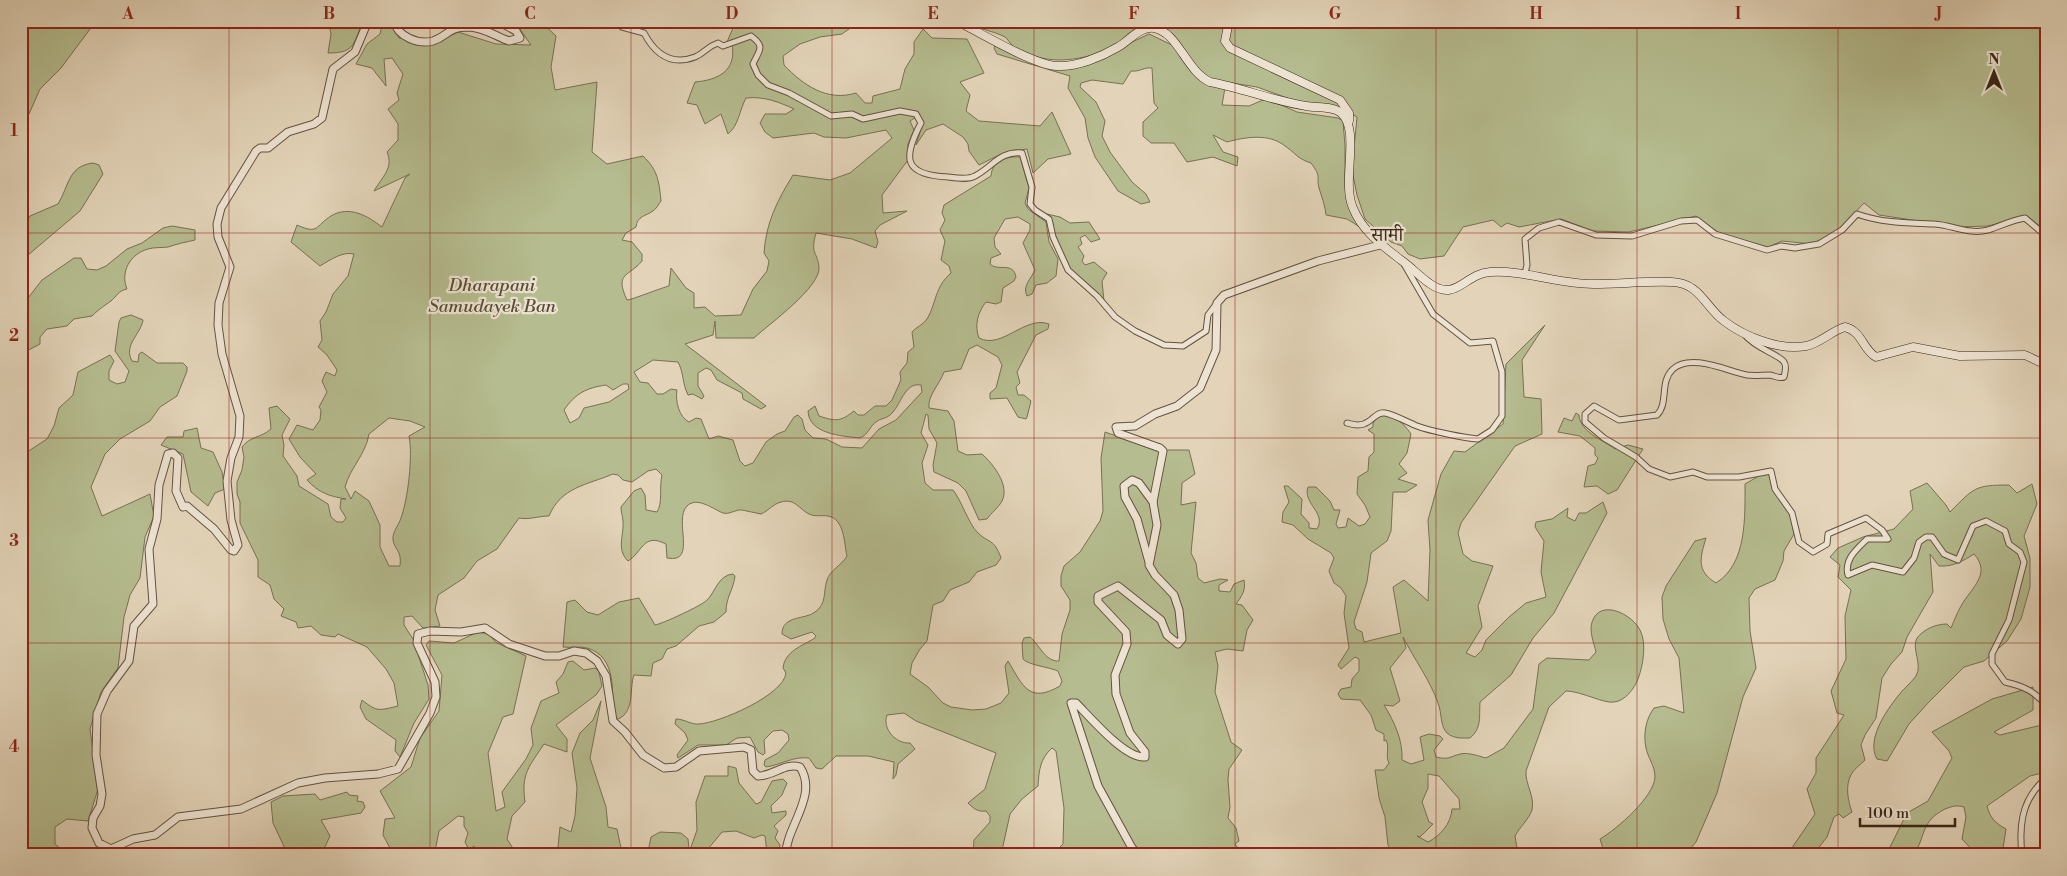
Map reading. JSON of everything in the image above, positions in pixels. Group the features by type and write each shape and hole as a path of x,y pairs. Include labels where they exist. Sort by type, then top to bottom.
{"main road":[{"path":"957,21 1028,57 1044,64 1056,66 1081,62 1107,53 1144,29 1155,28 1170,36 1192,70 1210,82 1304,106 1339,110 1349,124"},
{"path":"1229,21 1224,42 1230,48 1340,100 1349,113 1351,131 1348,186 1358,218 1380,245 1428,283 1446,290 1456,289 1482,274 1525,273 1563,281 1593,284 1624,281 1676,282 1697,291 1724,321 1741,331 1772,344 1797,348 1817,342 1845,327 1856,332 1876,357 1913,347 1960,356 2025,355 2046,365"}],"street":[{"path":"368,21 355,52 333,69 322,118 314,124 288,132 268,148 260,148 256,151 219,213 218,237 230,269 219,303 218,334 240,416 239,437 230,458 227,481 231,520 238,545 234,551 231,550 214,528 194,510 187,506 183,507 176,490 178,458 174,454 168,454 159,485 157,519 149,549 153,604 134,626 129,661 107,691 98,714 96,755 102,794 92,822 95,838 102,846 111,849 133,838 155,835 178,817 241,809 298,783 325,778 378,774 398,769 430,713 436,697 434,682 418,646 417,636 420,633 430,631 461,632 481,628 491,630 509,644 544,656 559,656 574,651 592,656 600,665 608,684 613,721 625,732 643,755 660,767 673,768 699,751 744,747 751,750 753,771 758,776 770,774 789,766 800,767 806,784 804,797 787,844 786,855"},
{"path":"394,21 400,32 419,41 432,41 448,30 466,27 488,30 509,41 518,40 520,36 516,30 498,21"},
{"path":"615,21 622,27 644,33 655,52 672,59 695,57 703,53 706,47 718,43 723,46 732,44 751,36 759,42 760,46 753,64 758,74 768,85 789,93 831,116 852,114 863,119 900,111 916,114 921,123 910,146 909,155 912,166 921,174 947,178 974,177 994,161 1014,152 1022,153 1032,187 1030,204 1049,219 1053,237 1068,270 1097,296 1115,317 1135,331 1164,345 1183,346 1206,331 1208,314 1224,295 1318,261 1380,245"},
{"path":"1525,273 1527,265 1525,239 1539,228 1559,222 1596,235 1632,236 1681,221 1697,220 1715,234 1767,250 1781,246 1795,248 1819,244 1842,230 1857,214 1874,220 1934,224 1959,231 1988,230 2010,221 2025,218 2046,236"},
{"path":"1347,423 1357,426 1369,423 1375,415 1383,413 1420,427 1478,439 1492,430 1502,416 1502,372 1493,341 1470,343 1433,314 1400,259"},
{"path":"1150,565 1157,525 1153,502 1163,451 1160,448 1118,433 1116,427 1136,426 1155,414 1177,406 1200,388 1216,350 1217,303"},
{"path":"1741,331 1758,348 1782,360 1786,366 1784,377 1745,374 1704,362 1683,365 1674,369 1667,378 1662,405 1657,415 1618,420 1598,407 1592,406 1585,414 1585,422 1604,438 1636,457 1649,469 1670,477 1693,472 1707,477 1739,477 1771,471 1775,489 1792,513 1799,542 1813,552 1827,544 1828,534 1866,518 1882,530 1888,540 1867,539 1849,559 1846,568 1848,575 1872,565 1903,572 1914,558 1919,542 1926,537 1932,538 1944,554 1958,560 1973,526 1986,520 2005,531 2009,544 2020,552 2024,562 2009,620 1992,654 1992,664 2005,682 2024,686 2041,699 2046,706"},
{"path":"1139,855 1132,848 1098,786 1071,703 1076,703 1133,756 1145,756 1146,752 1130,733 1116,694 1116,675 1127,644 1126,632 1098,602 1098,596 1118,586 1161,620 1167,635 1178,644 1182,639 1179,610 1174,595 1155,575 1150,565 1137,519 1125,497 1124,486 1132,480 1139,483 1153,502"},
{"path":"2022,855 2020,834 2024,810 2030,794 2041,783 2046,783"}],"green space":[{"path":"44,21 96,21 61,68 40,89 29,114 21,119 21,31"},
{"path":"328,21 364,21 355,41 349,49 337,53 328,53 331,34"},
{"name":"Dharapani Samudayek Ban","path":"383,21 390,21 399,38 432,44 458,32 496,44 531,45 517,25 507,21 540,21 556,36 551,67 555,90 597,82 592,152 607,164 643,156 652,166 657,177 661,201 654,210 640,218 636,227 626,233 622,240 632,242 642,254 642,261 623,280 623,291 627,300 669,286 671,268 686,288 694,293 694,308 705,307 715,316 741,315 753,289 767,271 769,261 764,253 767,232 777,203 793,175 830,180 850,173 892,138 886,130 846,138 824,137 814,133 773,138 765,132 760,123 765,114 786,114 794,109 777,102 759,98 746,98 737,122 728,134 721,114 705,124 697,105 687,103 695,82 718,76 729,67 733,53 732,44 727,42 736,21 860,21 842,34 820,37 800,44 783,56 784,65 807,85 816,90 835,95 856,93 865,103 872,103 873,96 900,89 905,69 914,54 914,42 923,29 932,38 967,39 984,73 960,82 970,95 966,111 979,121 1040,126 1052,112 1071,154 1048,159 1033,173 1027,149 1003,153 979,165 969,151 968,144 963,137 943,124 926,130 916,145 923,123 919,115 910,121 914,130 908,144 908,160 882,195 883,213 907,211 880,225 875,231 878,242 876,248 852,239 816,233 814,252 819,267 817,275 812,285 782,315 754,338 716,338 715,321 713,335 685,344 766,406 761,409 743,399 742,393 717,380 711,370 706,368 698,373 698,386 704,396 702,399 693,394 688,395 678,362 653,360 634,372 640,382 648,383 657,394 663,394 671,389 677,390 677,404 680,413 686,420 689,422 696,418 701,419 709,439 718,436 733,440 740,461 745,466 753,463 766,442 785,431 794,417 798,415 802,419 805,430 813,438 826,439 842,447 862,448 879,429 896,420 922,392 921,385 911,387 890,415 878,421 860,438 835,435 820,429 810,419 808,411 815,406 819,416 838,420 854,411 858,415 864,415 875,406 886,406 892,400 901,380 900,372 907,363 908,352 914,347 912,332 927,319 941,284 951,273 949,266 941,260 945,241 940,230 945,220 942,213 944,205 991,176 994,166 1001,160 1010,157 1020,157 1029,188 1025,203 1028,209 1046,222 1049,242 1058,259 1056,276 1047,283 1036,285 1032,294 1027,296 1026,286 1035,270 1023,243 1030,230 1030,224 1018,217 1005,219 994,238 995,247 1001,254 991,258 990,264 1012,269 1016,277 1014,281 1003,288 1001,302 996,304 986,302 979,314 977,328 979,338 996,340 1031,324 1049,324 1048,329 1036,335 1017,372 1020,383 1016,387 1018,395 1024,395 1031,401 1027,417 1026,419 1018,417 1007,398 990,399 990,393 996,388 1002,365 998,357 977,345 969,349 961,369 944,372 932,394 929,404 929,408 948,411 954,421 958,451 967,455 982,454 999,475 1004,488 1004,495 1001,503 987,519 979,520 966,491 958,483 934,472 933,465 937,443 929,429 928,415 926,414 921,433 928,445 922,463 925,483 933,490 953,490 974,528 996,547 1001,558 996,565 977,572 969,582 950,590 943,601 933,605 927,641 912,663 910,674 928,687 943,703 951,707 972,710 986,709 1001,703 1009,693 1005,666 1008,661 1023,685 1034,693 1049,691 1060,686 1062,681 1058,671 1029,663 1023,659 1022,643 1024,638 1030,637 1046,656 1054,661 1059,661 1062,634 1070,610 1070,600 1061,586 1061,576 1064,566 1080,552 1100,521 1103,511 1101,458 1105,432 1156,450 1189,450 1195,474 1182,483 1181,505 1196,502 1191,553 1196,563 1198,578 1204,583 1220,579 1228,580 1219,585 1219,591 1230,592 1234,584 1244,580 1243,593 1236,604 1242,605 1253,620 1247,630 1243,651 1227,649 1215,652 1218,666 1215,692 1231,742 1242,750 1229,769 1230,807 1228,818 1236,828 1239,841 1235,844 1243,855 1052,855 1063,844 1064,808 1056,751 1052,748 1045,756 1041,765 1038,786 1022,799 1010,814 1001,855 973,855 974,840 990,822 990,816 986,811 976,810 968,803 985,789 996,753 916,721 904,713 887,715 888,730 895,738 905,743 910,743 915,749 898,764 896,775 893,779 894,762 868,756 836,756 822,769 816,768 809,758 792,759 766,767 764,765 765,760 778,753 789,740 788,734 782,730 773,731 764,740 765,753 763,755 758,752 750,737 737,738 726,745 698,745 678,758 677,755 688,740 685,733 675,724 676,719 696,724 721,719 763,699 783,681 786,673 783,668 784,662 787,657 816,636 812,632 791,639 782,634 783,628 790,621 811,614 819,609 823,602 829,576 847,556 841,527 834,518 809,514 790,501 778,503 761,514 744,510 723,513 705,504 695,502 687,506 683,512 683,548 681,554 676,558 667,558 666,544 652,540 644,545 628,561 621,547 623,522 621,507 634,491 641,488 645,495 646,510 657,512 660,504 662,475 656,469 648,471 632,482 623,480 618,475 613,474 584,484 560,499 549,516 527,519 519,518 497,549 477,561 464,578 438,595 435,610 440,626 423,628 412,616 404,617 404,625 413,639 428,685 429,699 414,723 400,757 395,751 396,740 366,719 360,707 362,700 376,709 398,706 394,683 386,669 367,647 338,634 335,637 321,635 311,626 298,628 296,622 281,616 284,609 274,599 270,585 258,577 258,560 240,523 240,502 237,494 237,482 242,470 244,457 242,447 248,441 271,429 269,408 277,406 290,419 282,435 284,445 283,456 297,476 299,486 328,504 331,517 337,522 343,522 346,518 340,508 341,499 346,499 325,493 307,480 316,474 300,457 289,439 297,425 313,430 320,420 321,410 319,407 327,392 322,381 326,372 335,376 337,370 327,355 318,347 322,340 320,321 326,312 333,294 348,276 354,254 341,255 320,266 291,242 297,225 313,229 338,213 358,213 382,227 405,178 410,174 374,191 388,168 389,158 387,152 398,140 398,124 388,109 399,100 397,93 403,74 392,58 384,59 386,86 372,68 356,64 367,44 380,34","holes":["623,384 628,384 629,389 609,402 584,408 579,418 570,423 564,410 577,395 606,385 613,390","389,418 410,421 425,427 409,436 410,466 408,489 404,510 393,537 400,557 400,566 389,566 380,547 380,525 369,501 355,491 351,499 345,487 365,448 369,434"]},
{"path":"966,21 2046,21 2046,231 2027,216 1988,226 1958,227 1879,215 1864,203 1839,230 1812,244 1782,241 1768,247 1719,233 1696,216 1629,232 1593,231 1561,219 1519,227 1507,223 1501,227 1493,220 1463,227 1444,256 1420,259 1408,254 1402,246 1391,242 1365,219 1357,195 1352,170 1357,117 1348,112 1293,100 1257,87 1226,82 1222,105 1249,106 1263,100 1270,100 1297,112 1338,118 1343,121 1347,198 1363,229 1347,219 1326,215 1319,188 1318,174 1311,163 1299,158 1289,149 1272,139 1257,137 1227,142 1213,135 1223,152 1238,157 1237,166 1213,157 1187,162 1174,143 1151,143 1143,136 1143,122 1158,108 1154,103 1152,68 1131,71 1123,84 1092,80 1081,83 1080,87 1096,102 1105,121 1102,136 1110,152 1132,182 1146,194 1150,202 1141,204 1118,191 1095,157 1088,138 1085,118 1068,88 1070,76 997,54 994,48 996,44 1043,66 1091,62 1115,53 1149,34 1174,46 1179,43 1175,37 1159,27 1139,27 1107,50 1080,58 1054,60 1023,52 1012,45 1005,37"},
{"path":"93,163 99,165 103,174 80,211 21,261 21,230 30,216 58,204 74,173 79,168"},
{"path":"1047,214 1060,217 1070,223 1089,222 1100,239 1091,242 1085,235 1080,238 1082,244 1078,247 1084,256 1082,261 1085,265 1094,262 1107,273 1102,281 1104,301 1073,273 1066,263"},
{"path":"172,226 195,230 195,240 142,251 128,264 125,276 127,289 120,292 92,316 74,319 67,326 47,329 40,337 40,344 21,354 21,307 42,280 74,258 81,258 87,269 97,270 106,266 127,249 142,243 163,228"},
{"path":"131,315 143,320 131,345 130,355 132,361 138,362 139,354 142,352 157,363 183,363 187,367 187,371 177,396 160,407 150,421 120,439 105,454 91,487 102,516 150,494 154,516 145,537 140,578 130,595 124,617 118,668 101,692 90,729 98,789 88,821 67,819 55,827 55,844 68,855 21,855 21,456 47,439 54,426 59,408 73,395 78,372 110,355 114,361 109,371 109,380 117,384 125,382 129,371 115,351 119,322 121,318"},
{"path":"1545,325 1522,360 1524,397 1541,399 1542,434 1515,446 1461,523 1458,533 1463,554 1472,561 1493,566 1478,606 1482,627 1466,653 1475,657 1482,650 1486,640 1509,617 1526,603 1546,597 1541,572 1544,541 1535,527 1536,522 1552,519 1568,508 1567,517 1575,521 1579,513 1586,513 1603,502 1607,513 1554,613 1533,638 1511,675 1480,702 1478,726 1470,738 1455,737 1445,730 1435,694 1403,637 1406,648 1390,668 1400,701 1393,706 1384,705 1397,731 1401,745 1402,760 1411,764 1424,760 1420,737 1429,734 1440,736 1443,739 1434,750 1436,757 1440,758 1460,754 1473,754 1486,758 1504,748 1533,709 1539,664 1547,658 1589,660 1596,652 1591,634 1592,622 1596,615 1602,611 1616,611 1636,624 1643,641 1644,654 1641,668 1632,690 1618,701 1604,701 1566,691 1549,707 1526,771 1533,805 1531,813 1515,836 1518,855 1393,855 1388,845 1385,817 1379,798 1375,770 1384,770 1389,763 1387,758 1388,746 1386,740 1384,741 1384,734 1376,730 1371,715 1360,700 1341,699 1338,694 1341,689 1351,687 1352,679 1359,671 1359,659 1355,657 1341,669 1338,665 1349,648 1344,613 1346,596 1341,588 1334,583 1329,571 1334,558 1331,553 1308,539 1293,525 1282,522 1283,512 1289,502 1284,486 1288,486 1302,499 1301,514 1309,523 1309,528 1317,529 1319,518 1308,498 1308,487 1316,487 1330,501 1334,510 1340,510 1336,524 1338,528 1346,527 1348,518 1359,526 1365,524 1370,517 1365,505 1357,494 1358,477 1368,471 1369,457 1374,452 1374,434 1368,430 1373,427 1373,423 1379,415 1384,415 1394,418 1408,430 1411,434 1407,453 1399,464 1407,473 1398,479 1417,485 1406,492 1393,492 1391,531 1387,541 1371,553 1367,582 1354,622 1356,629 1362,632 1364,642 1401,633 1393,587 1404,580 1428,601 1430,550 1428,520 1441,474 1454,451 1465,452 1503,424 1506,364","holes":["1428,774 1439,776 1459,799 1460,809 1452,809 1450,820 1444,829 1428,842 1417,836 1420,837 1433,824 1429,822 1422,802 1428,788"]},
{"path":"1576,413 1588,431 1615,449 1628,445 1643,449 1617,490 1608,494 1597,486 1584,487 1588,466 1595,464 1598,458 1595,455 1595,448 1580,436 1558,432 1564,418 1572,421"},
{"path":"197,428 201,448 213,452 222,472 225,489 215,493 208,506 191,492 183,454 161,445 167,437 183,437 184,431"},
{"path":"1764,473 1770,475 1790,513 1794,534 1784,551 1783,561 1775,580 1755,589 1749,598 1750,631 1756,668 1743,697 1717,793 1696,842 1685,855 1605,855 1600,839 1634,812 1653,785 1655,773 1645,742 1646,726 1651,712 1654,708 1664,706 1684,713 1679,658 1669,639 1663,619 1662,597 1666,586 1695,541 1706,538 1701,558 1702,569 1716,583 1726,575 1734,564 1742,539 1745,484"},
{"path":"1927,483 1950,512 1975,489 2009,485 2017,493 2032,484 2037,504 2024,536 2030,558 2030,587 2021,619 2007,641 1984,661 1964,667 1928,703 1909,724 1887,761 1877,759 1874,743 1879,726 1893,702 1914,679 1918,671 1915,647 1917,638 1923,632 1935,626 1947,624 1951,628 1961,606 1978,581 1980,574 1979,561 1974,554 1958,563 1949,566 1939,566 1930,554 1933,592 1907,637 1902,652 1882,678 1876,718 1861,745 1865,760 1855,769 1849,779 1848,799 1852,812 1843,818 1839,814 1834,817 1827,837 1813,855 1787,855 1815,814 1807,789 1816,773 1816,758 1844,715 1837,713 1831,691 1846,659 1845,616 1851,590 1838,577 1840,565 1830,557 1838,548 1863,537 1894,529 1913,509 1910,491"},
{"path":"733,574 735,576 726,612 714,622 699,626 676,646 667,649 662,659 653,663 651,676 634,675 627,711 618,719 614,717 611,677 604,659 587,648 563,647 567,602 575,600 587,612 598,615 619,602 639,598 655,625 682,614 704,602 710,597 720,581"},
{"path":"478,632 488,634 497,643 526,656 513,714 503,717 488,753 496,811 505,807 502,792 526,759 533,745 531,728 541,701 559,693 556,682 563,674 568,662 573,661 584,670 595,668 599,672 602,686 596,695 556,725 567,739 567,752 544,744 530,765 524,784 525,802 512,816 507,839 516,853 515,855 473,855 474,846 469,850 465,842 468,833 464,826 464,817 458,816 439,831 436,846 431,855 422,855 420,849 413,851 409,855 391,855 391,850 383,835 385,819 395,818 380,791 411,767 420,738 439,711 442,675 426,645 429,641 454,643"},
{"path":"2033,687 2033,710 1994,732 2000,735 2046,724 2046,772 2030,776 1987,806 1994,820 2006,829 2002,855 1977,855 1962,839 1966,817 1964,807 1957,806 1945,809 1932,818 1914,855 1886,855 1907,813 1928,801 1952,758 1949,751 1932,732 1992,699"},
{"path":"601,701 590,758 606,807 608,827 617,829 621,848 635,852 649,847 651,837 660,832 681,833 688,839 689,849 685,855 561,855 558,847 560,827 571,832 575,816 577,788 572,753 580,733 593,720"},
{"path":"728,766 736,768 739,783 756,804 761,802 772,781 783,779 787,783 782,795 771,806 772,813 786,811 786,815 774,826 778,831 775,838 780,845 778,853 767,853 765,836 762,835 754,838 736,831 722,832 703,855 694,855 691,847 697,830 696,802 705,776 728,776"},
{"path":"347,792 349,795 358,796 357,801 363,802 365,807 361,813 321,820 330,836 324,849 328,855 288,855 273,823 271,802 283,796 315,794 320,800"}],"district":[{"name":"सामी","path":"1387,234"}]}
